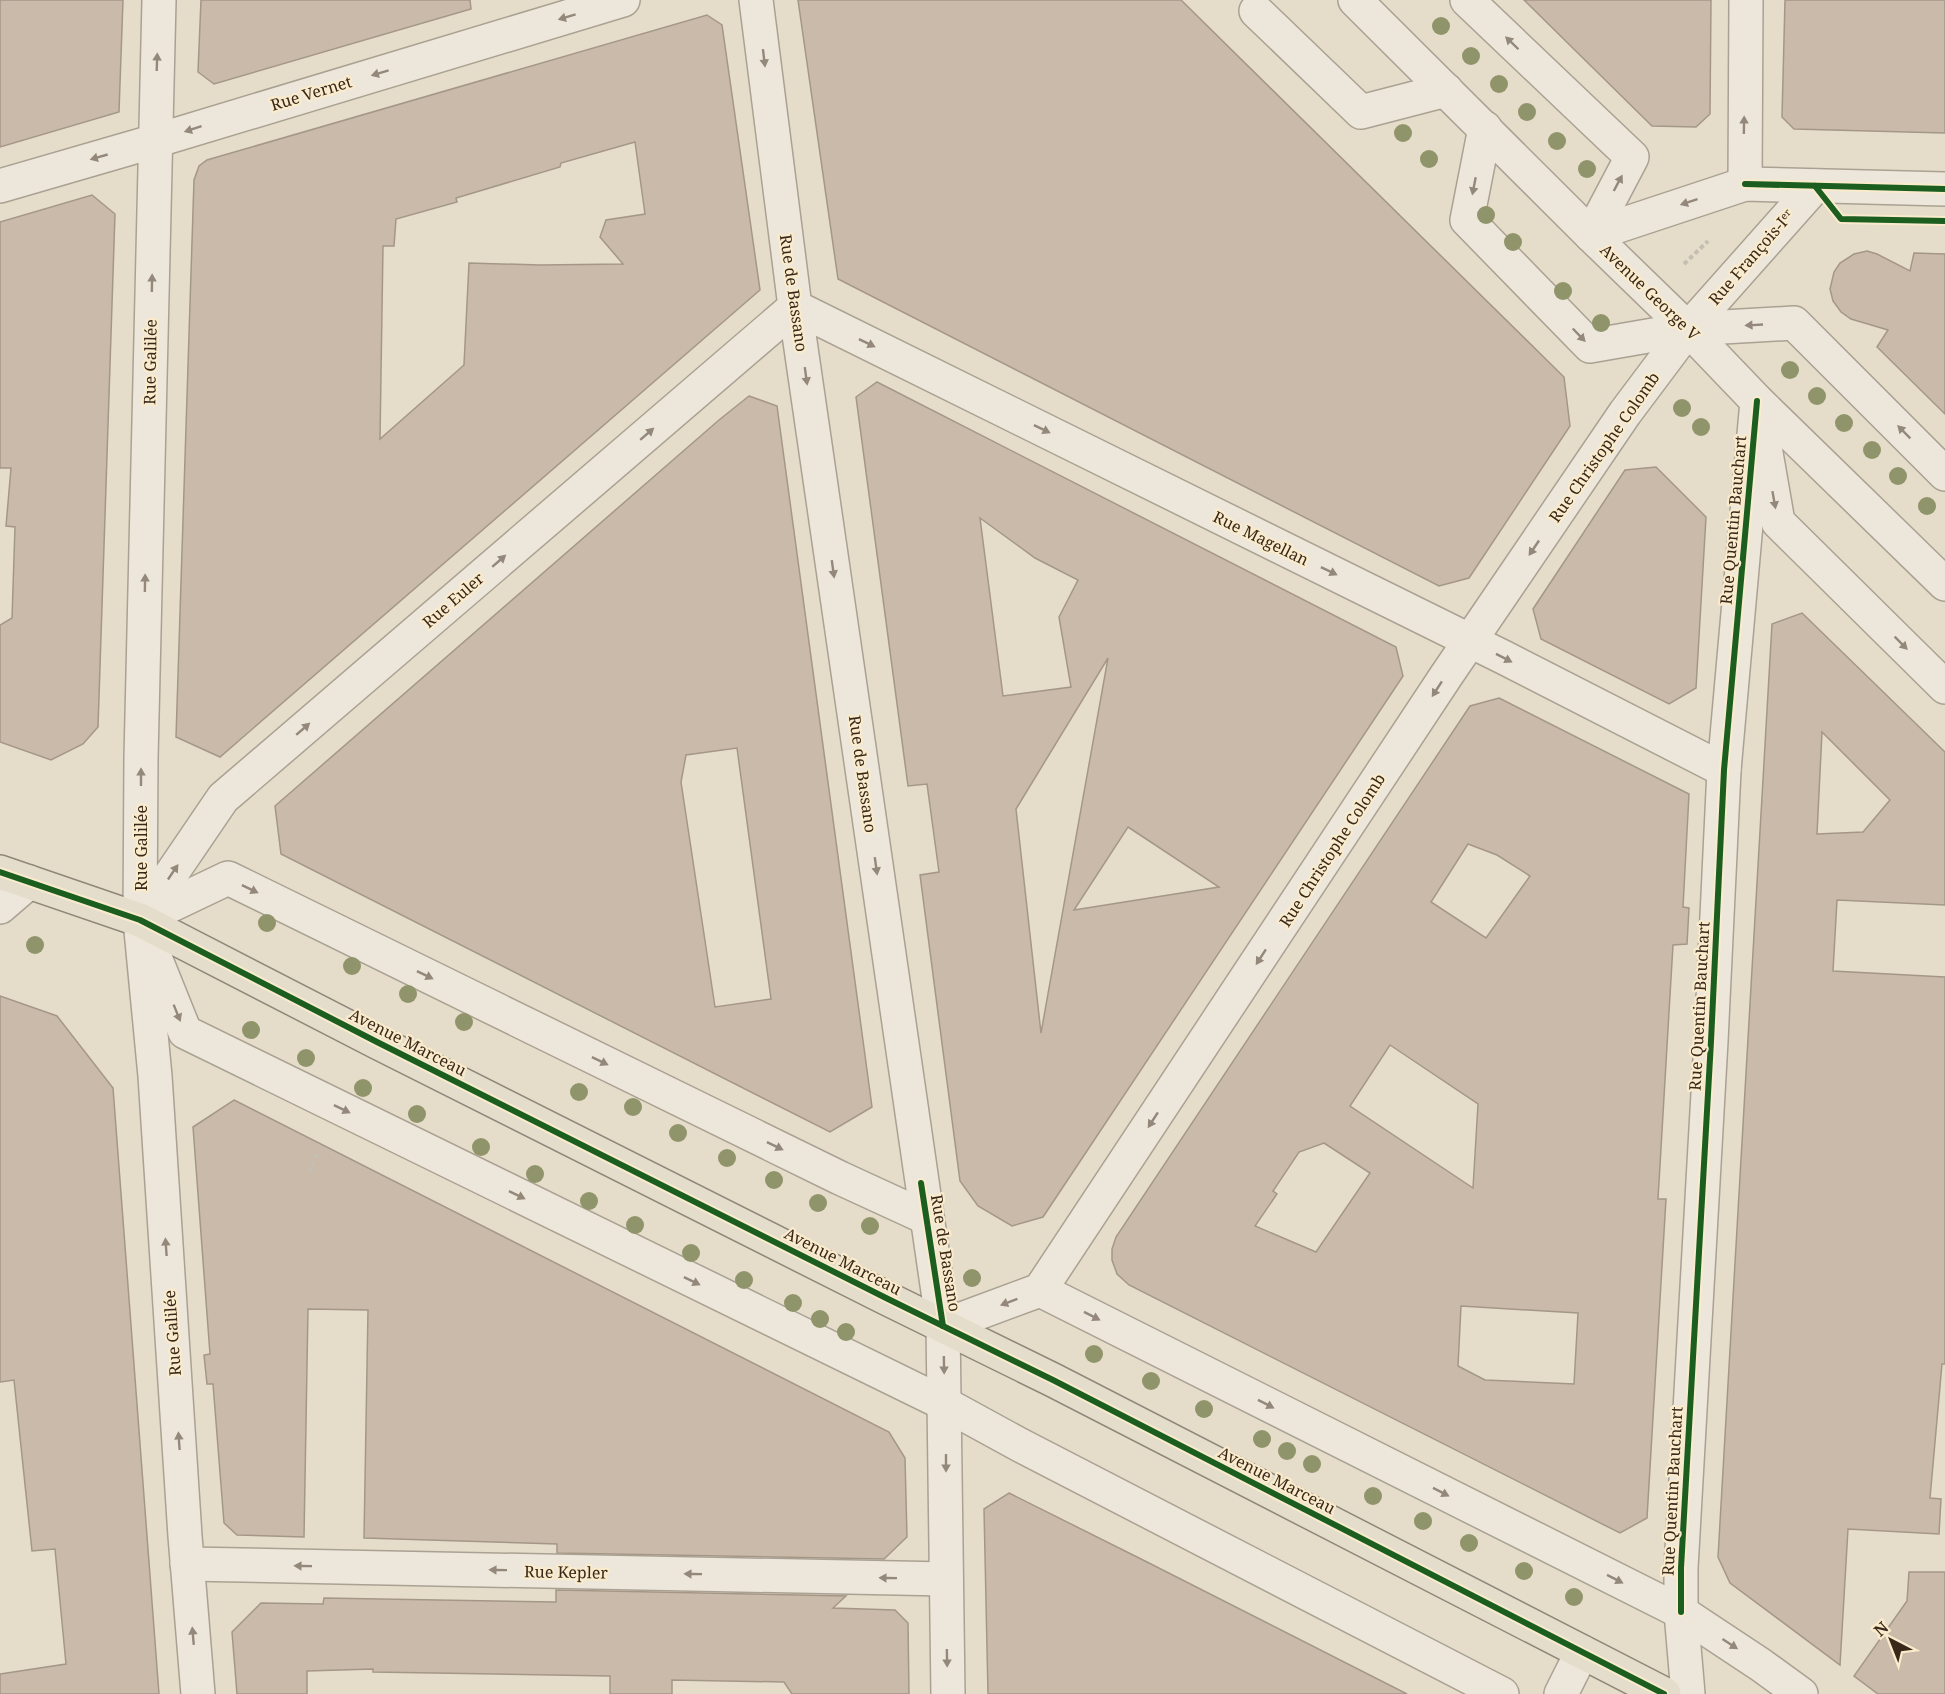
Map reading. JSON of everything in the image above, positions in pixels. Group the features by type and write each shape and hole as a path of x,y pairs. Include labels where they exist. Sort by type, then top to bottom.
{"main road":[{"name":"Avenue Marceau","path":"15,877 140,920 388,1047 1064,1385 1664,1694"}],"street":[{"name":"Rue Galilée","path":"159,0 141,747 140,920 155,1076 187,1564 198,1694"},
{"name":"Rue Vernet","path":"0,186 623,0"},
{"name":"Rue de Bassano","path":"756,0 795,308 943,1326 948,1694"},
{"name":"Avenue George V","path":"1354,0 1688,329 1757,401 1945,584"},
{"path":"1467,0 1632,157 1591,235"},
{"path":"1745,184 1746,0"},
{"path":"1256,11 1361,112 1446,90"},
{"path":"1485,128 1467,220 1590,346 1688,329 1794,323 1945,474"},
{"name":"Rue François-Iᵉʳ","path":"1591,235 1745,184 1945,189"},
{"name":"Rue François-Iᵉʳ","path":"1688,329 1815,186"},
{"name":"Rue Magellan","path":"795,308 1470,641 1724,770"},
{"name":"Rue Euler","path":"140,920 223,798 795,308"},
{"name":"Rue Christophe Colomb","path":"1040,1290 1470,641 1625,413 1688,329"},
{"path":"1757,401 1778,522 1945,687"},
{"name":"Rue Quentin Bauchart","path":"1688,1694 1681,1612 1682,1556 1724,770 1757,401"},
{"path":"0,907 15,877"},
{"path":"927,1218 818,1168 228,878 140,920 185,1032 945,1404 1502,1694"},
{"path":"943,1326 1040,1290 1681,1612 1801,1694"},
{"name":"Rue Kepler","path":"187,1564 946,1580"},
{"path":"1561,1694 1582,1652"}],"path":[{"path":"1684,264 1708,241"},
{"path":"309,1172 318,1153"}],"building":[{"path":"0,0 123,0 119,112 0,147"},
{"path":"201,0 470,0 471,9 214,84 198,72"},
{"path":"798,0 1181,0 1564,377 1570,426 1469,578 1439,586 838,279"},
{"path":"1524,0 1711,0 1710,114 1696,127 1652,126"},
{"path":"1785,0 1945,0 1945,133 1794,129 1782,117"},
{"path":"707,15 722,25 760,290 220,757 176,737 194,180 199,166 207,160","holes":["635,142 645,214 606,220 600,237 623,264 469,263 464,365 380,439 383,246 394,246 396,219 457,202 456,198 560,167 561,163"]},
{"path":"92,195 115,214 98,727 83,744 51,760 0,742 0,625 12,618 15,527 6,526 11,468 0,468 0,222"},
{"path":"1867,251 1910,271 1914,253 1945,254 1945,414 1877,347 1888,330 1851,319 1841,312 1833,301 1830,289 1834,272 1840,263 1854,254"},
{"path":"877,382 1396,647 1403,676 1043,1217 1012,1226 978,1206 960,1181 920,875 939,872 927,784 908,786 856,397","holes":["980,518 1035,558 1078,580 1059,617 1071,687 1003,696","1108,658 1041,1033 1016,809","1128,827 1219,887 1074,910"]},
{"path":"749,396 777,406 872,1107 830,1132 281,854 275,806","holes":["737,748 771,999 715,1007 681,782 686,755"]},
{"path":"1656,467 1706,517 1696,688 1669,704 1541,639 1533,609 1625,470"},
{"path":"1802,613 1945,752 1945,905 1837,900 1833,971 1945,977 1945,1364 1942,1364 1930,1498 1941,1499 1939,1534 1848,1529 1840,1665 1730,1583 1718,1557 1772,624","holes":["1822,732 1890,800 1863,832 1817,834"]},
{"path":"1499,698 1689,794 1683,907 1689,908 1687,944 1673,945 1658,1199 1666,1199 1647,1518 1620,1533 1129,1285 1117,1274 1112,1260 1112,1249 1116,1237 1470,706","holes":["1468,844 1497,855 1530,876 1486,938 1431,902","1390,1045 1478,1104 1473,1188 1350,1106","1324,1143 1370,1173 1316,1252 1255,1226 1277,1194 1273,1191 1299,1152","1461,1306 1578,1313 1574,1384 1485,1380 1458,1366"]},
{"path":"0,996 57,1016 113,1088 159,1694 0,1694 0,1674 66,1664 55,1549 32,1551 14,1380 0,1382"},
{"path":"234,1100 889,1432 905,1458 907,1537 884,1559 557,1553 557,1544 364,1538 368,1310 308,1309 304,1537 237,1535 224,1523 213,1384 207,1384 204,1355 210,1354 193,1127"},
{"path":"1009,1493 1407,1694 988,1694 984,1509"},
{"path":"1909,1572 1945,1572 1945,1694 1878,1694 1854,1676 1907,1601"},
{"path":"556,1590 846,1596 833,1608 895,1610 908,1623 909,1694 792,1694 784,1682 672,1680 672,1694 610,1694 610,1676 373,1672 373,1669 307,1671 307,1694 237,1694 232,1632 261,1603 323,1604 324,1598 556,1602"}],"cycle path":[{"path":"1745,184 1945,189"},
{"path":"1815,186 1841,219 1945,221"},
{"path":"1681,1612 1681,1568 1724,770 1757,401"},
{"path":"0,872 140,920 377,1042 1053,1380 1664,1694"},
{"path":"921,1183 943,1326"}]}
